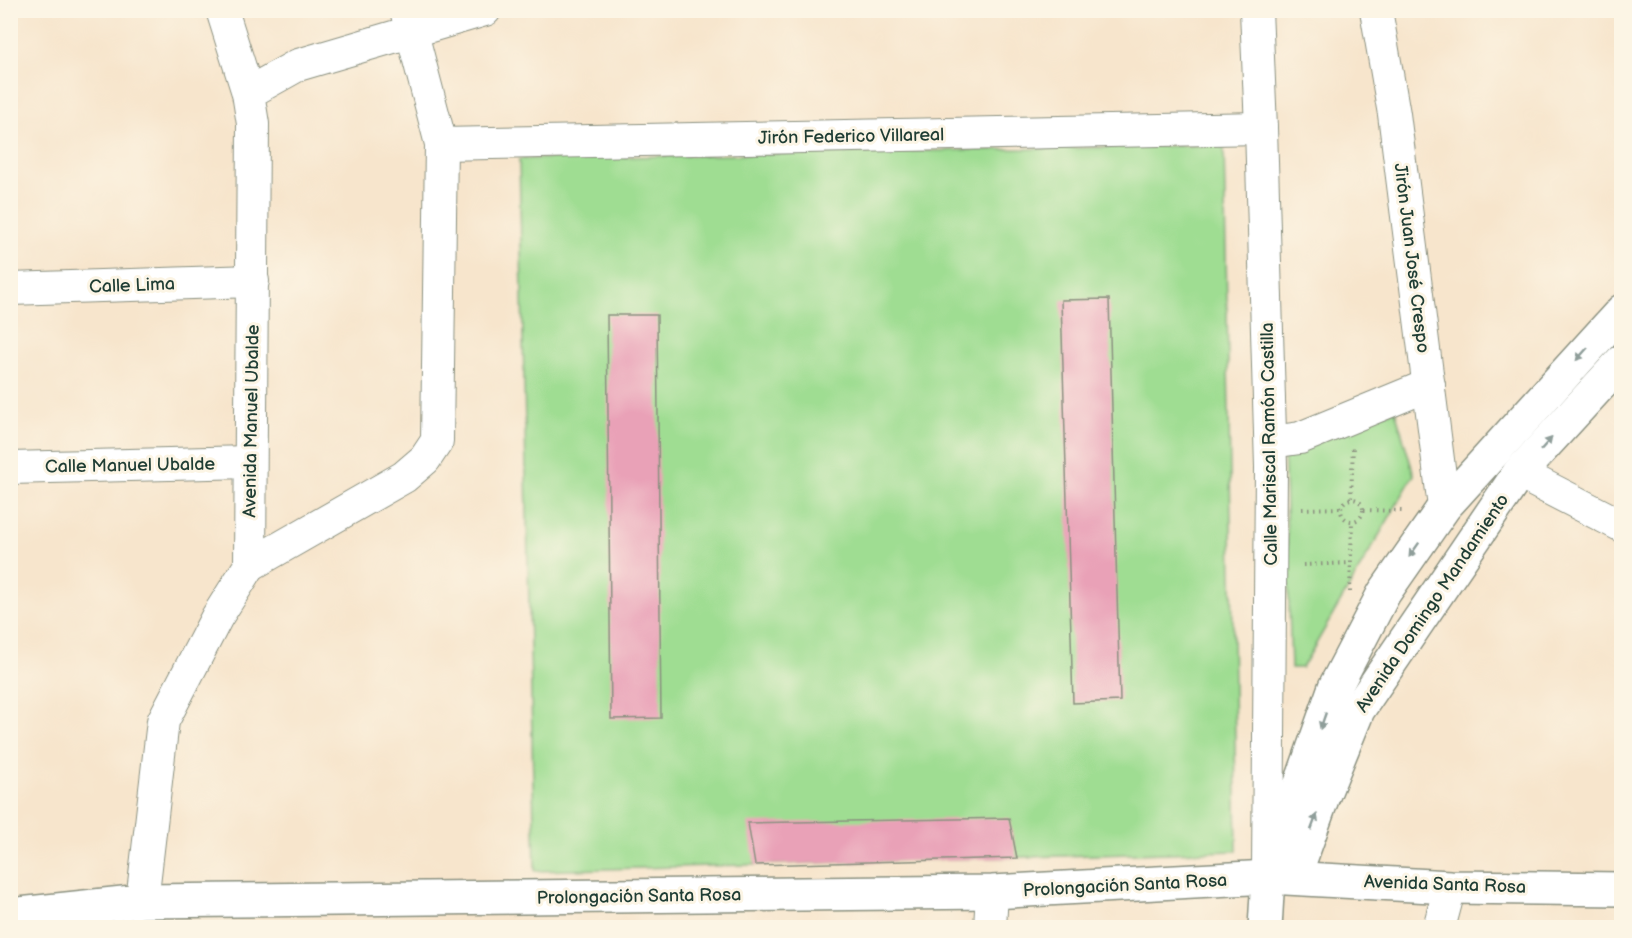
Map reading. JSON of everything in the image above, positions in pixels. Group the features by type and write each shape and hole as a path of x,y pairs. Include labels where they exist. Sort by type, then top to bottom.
{"street":[{"name":"Avenida Manuel Ubalde","path":"222,10 248,93 253,124 250,565"},
{"path":"248,93 298,65 410,21 485,10"},
{"name":"Calle Mariscal Ramón Castilla","path":"1256,10 1271,442 1281,877"},
{"name":"Jirón Juan José Crespo","path":"1376,10 1394,114 1444,507"},
{"path":"142,901 164,721 217,616 250,565 404,477 425,459 437,441 441,144 410,21"},
{"name":"Jirón Federico Villareal","path":"441,144 1261,128"},
{"name":"Calle Lima","path":"10,290 253,281"},
{"name":"Avenida Domingo Mandamiento","path":"1281,877 1335,687 1384,593 1444,507 1622,311"},
{"name":"Avenida Domingo Mandamiento","path":"1281,877 1323,796 1358,710 1519,473 1622,361"},
{"path":"1271,442 1300,438 1429,385"},
{"name":"Calle Manuel Ubalde","path":"10,468 249,462"},
{"path":"1519,473 1622,526"},
{"path":"1265,927 1281,877"},
{"name":"Avenida Santa Rosa","path":"1281,877 1450,887 1622,889"},
{"name":"Prolongación Santa Rosa","path":"10,915 142,901 992,892 1281,877"},
{"path":"1439,927 1450,887"},
{"path":"990,927 992,892"}],"path":[{"path":"1351,498 1353,435"},
{"path":"1351,498 1362,504 1364,510 1362,516 1352,521 1344,519 1341,508 1343,503 1351,498"},
{"path":"1302,509 1341,508"},
{"path":"1364,510 1404,511"},
{"path":"1350,594 1352,521"},
{"path":"1303,565 1351,563"}],"green space":[{"path":"1224,145 1237,851 535,871 519,159"},
{"path":"1395,410 1414,475 1302,668 1291,668 1284,446"}],"building":[{"path":"1109,299 1120,701 1073,703 1061,300"},
{"path":"607,315 657,315 661,718 611,719"},
{"path":"1009,818 1017,858 755,865 748,823"}]}
